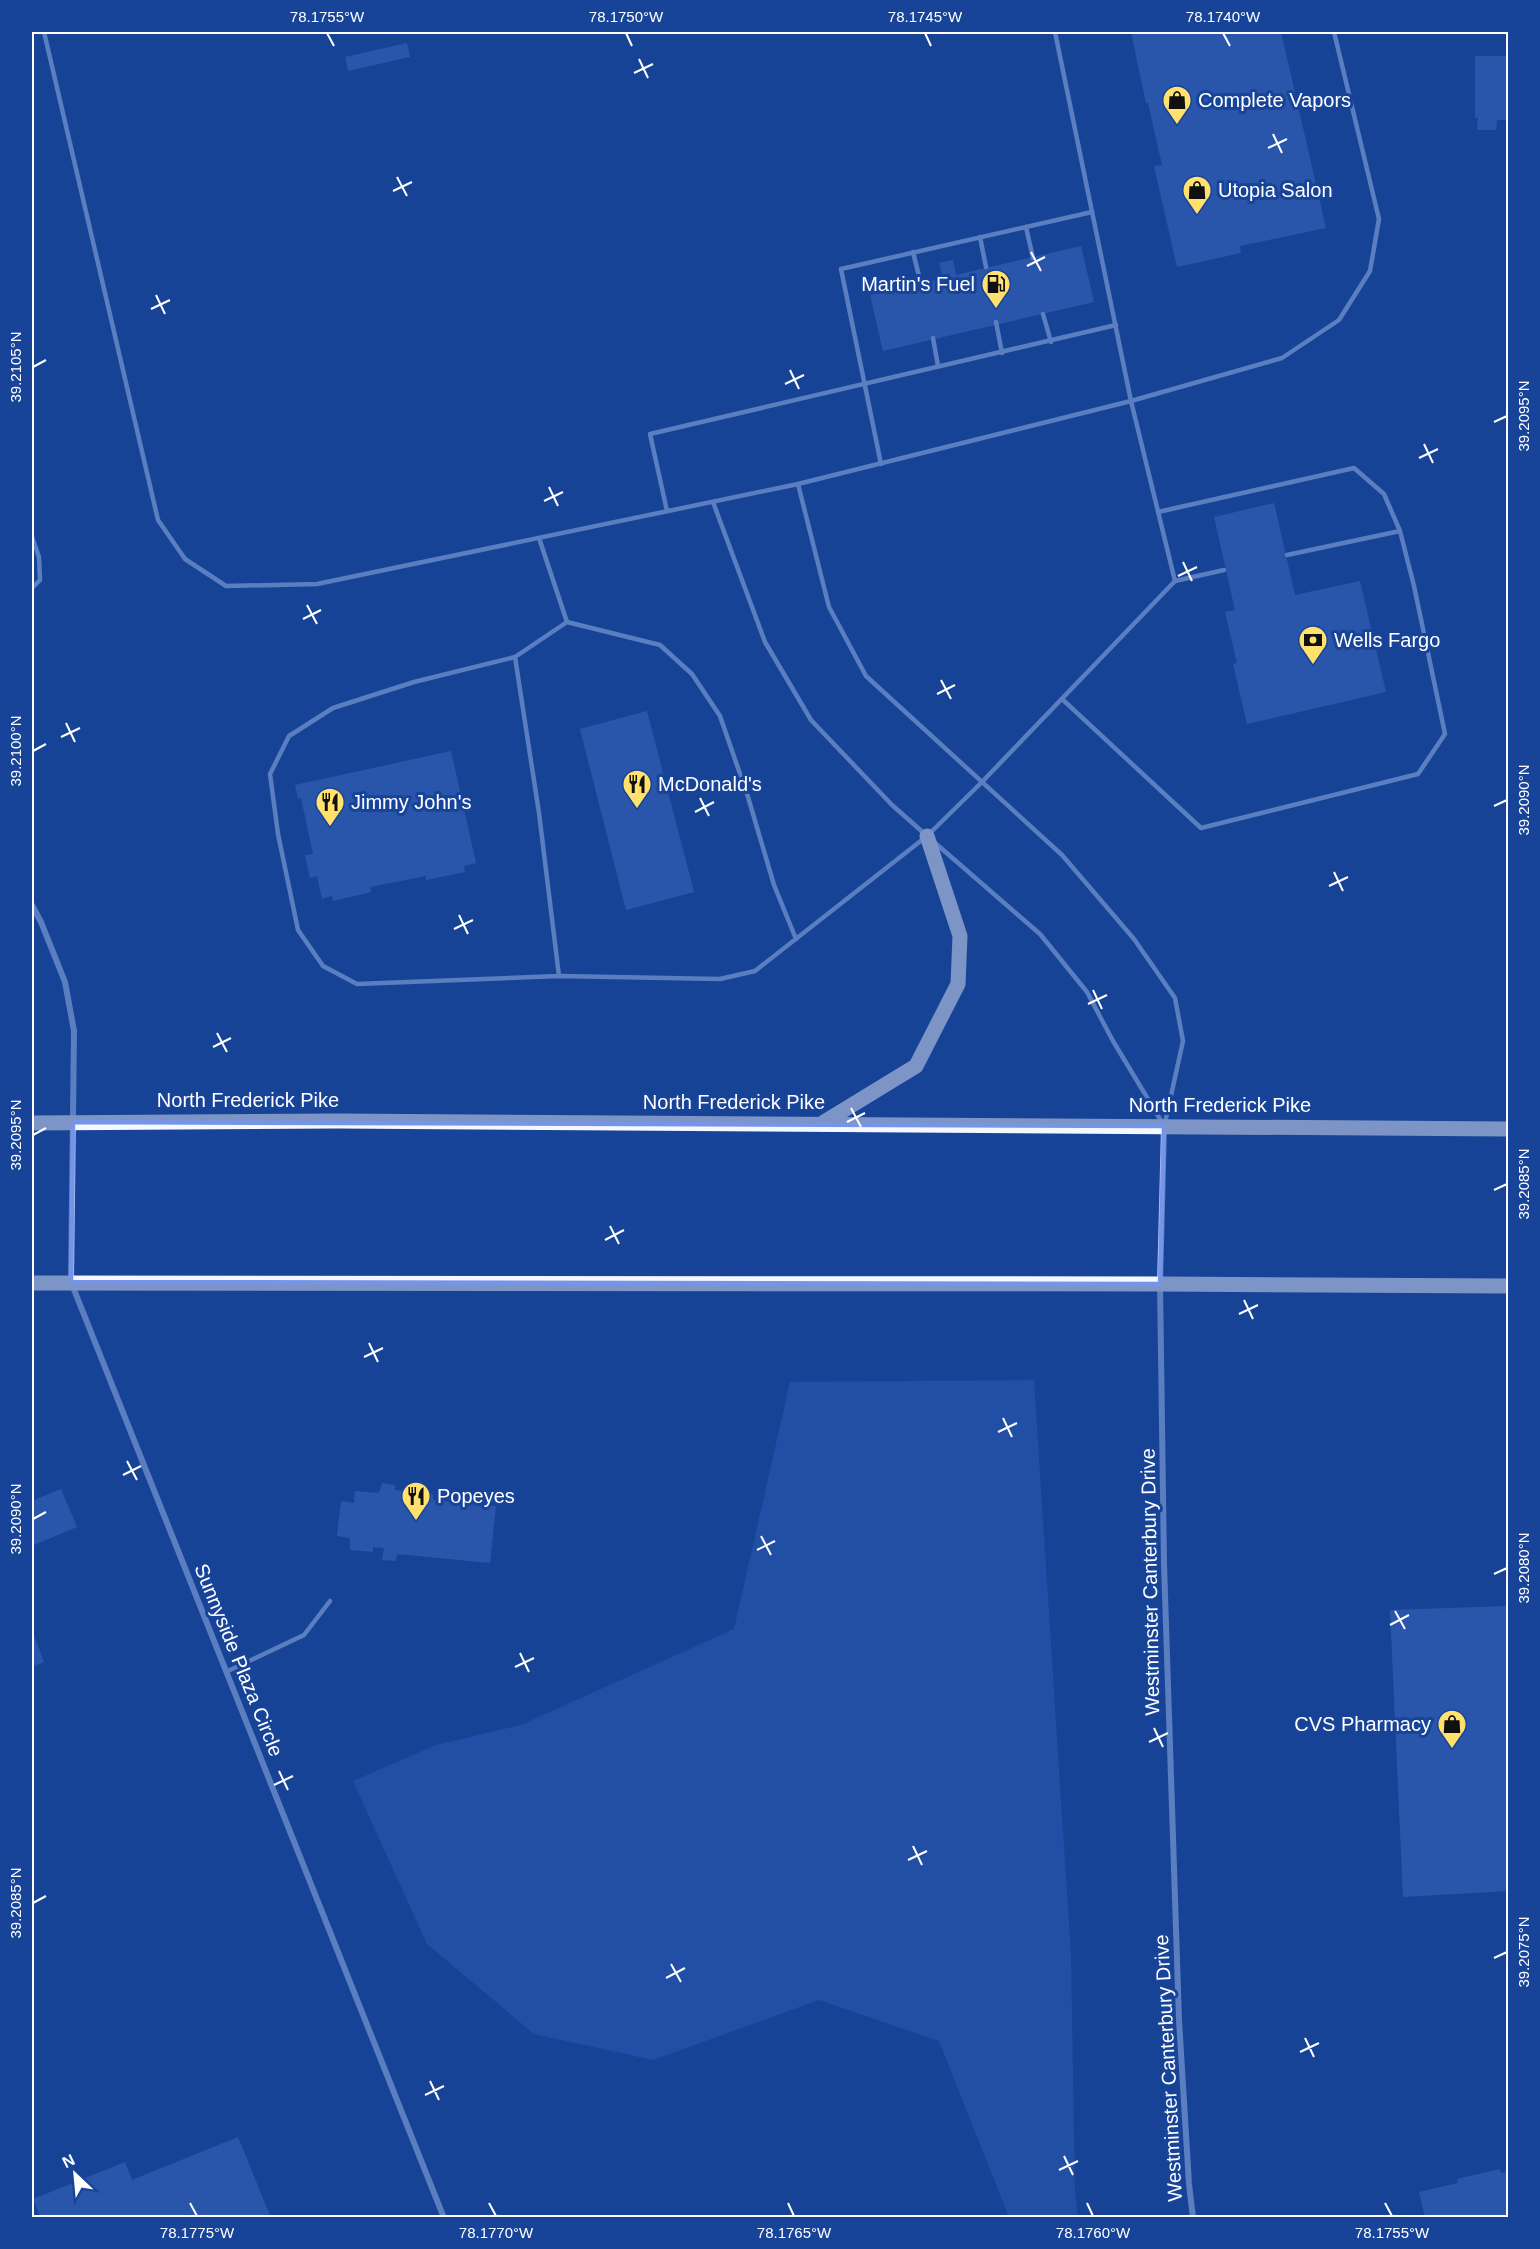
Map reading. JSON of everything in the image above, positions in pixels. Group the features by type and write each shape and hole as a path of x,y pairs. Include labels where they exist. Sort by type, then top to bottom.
{"main road":[{"path":"820,1124 916,1066 958,984 960,936 927,836"},
{"name":"North Frederick Pike","path":"32,1124 337,1121 1509,1129"},
{"path":"32,1283 1509,1286"}],"street":[{"path":"32,905 64,982 74,1031 71,1282"},
{"name":"Westminster Canterbury Drive","path":"1164,1126 1160,1284 1164,1564 1179,2020 1193,2217"},
{"name":"Sunnyside Plaza Circle","path":"71,1282 444,2217"}],"lane":[{"path":"44,32 158,520 185,559 226,586 317,584 798,484 1131,401 1282,358 1338,320 1370,271 1379,219 1334,32"},
{"path":"1055,32 1131,401 1175,581"},
{"path":"881,464 841,269 1092,212"},
{"path":"1026,227 1033,258"},
{"path":"980,237 986,267"},
{"path":"913,252 921,284"},
{"path":"1043,314 1051,342"},
{"path":"996,322 1002,353"},
{"path":"667,511 650,435 1116,325"},
{"path":"933,338 938,366"},
{"path":"1062,699 1201,828 1418,774 1445,735 1414,586 1400,531 1384,494 1354,468 1158,512"},
{"path":"798,484 830,607 866,676 1062,855 1134,939 1175,998 1183,1041 1164,1126"},
{"path":"713,502 765,642 812,720 892,806 1040,934 1087,992 1113,1041 1164,1126"},
{"path":"1287,555 1400,531"},
{"path":"32,537 39,557 40,580 32,588"},
{"path":"540,538 567,622"},
{"path":"795,939 774,885 720,716 692,674 660,645 567,622 515,657 414,682 333,708 289,736 270,774 278,834 298,930 323,966 357,984 559,975 720,979 755,970 795,939 927,836 1175,581 1224,570"},
{"path":"515,657 539,813 559,975"},
{"path":"226,1672 304,1635 330,1601"}],"highlighted area":[{"path":"73,1122 1164,1126 1160,1284 71,1282"}],"shaded area":[{"path":"1034,1380 1071,1956 1075,2191 1078,2217 1009,2217 939,2041 819,2000 653,2060 534,2034 427,1944 353,1781 436,1745 521,1725 734,1629 790,1382"}],"building":[{"path":"1131,32 1281,32 1326,228 1240,246 1241,253 1177,267 1154,166 1162,165"},
{"path":"407,43 410,57 348,71 345,57"},
{"path":"1475,56 1508,56 1508,120 1497,120 1496,130 1477,130"},
{"path":"1081,246 1094,302 883,351 870,295 943,278 939,263 953,260 956,275"},
{"path":"1274,503 1295,595 1360,581 1386,692 1247,724 1233,664 1237,663 1225,612 1235,610 1214,517"},
{"name":"McDonald's","path":"647,711 694,892 626,910 580,729"},
{"path":"451,751 476,863 464,866 465,872 426,880 426,876 370,887 371,892 333,901 332,896 322,899 317,876 310,878 305,855 313,854 301,798 298,799 295,785"},
{"name":"Popeyes","path":"382,1483 395,1485 395,1490 433,1494 433,1500 496,1506 490,1563 397,1554 396,1561 382,1560 384,1548 373,1547 373,1552 350,1550 350,1538 337,1536 341,1501 354,1503 355,1491 379,1493"},
{"path":"61,1489 77,1527 32,1546 32,1501"},
{"name":"CVS Pharmacy","path":"1508,1606 1508,1891 1403,1897 1390,1610"},
{"path":"32,1630 44,1662 32,1667"},
{"path":"238,2137 271,2218 41,2218 33,2199 125,2162 132,2180"},
{"path":"1500,2169 1501,2173 1508,2172 1508,2218 1425,2218 1419,2192 1458,2183 1457,2179"}],"place":[{"name":"Complete Vapors","path":"1177,126"},
{"name":"Utopia Salon","path":"1197,216"},
{"name":"Martin's Fuel","path":"996,310"},
{"name":"Wells Fargo","path":"1313,666"},
{"name":"McDonald's","path":"637,810"},
{"name":"Jimmy John's","path":"330,828"},
{"name":"Popeyes","path":"416,1522"},
{"name":"CVS Pharmacy","path":"1452,1750"}]}
